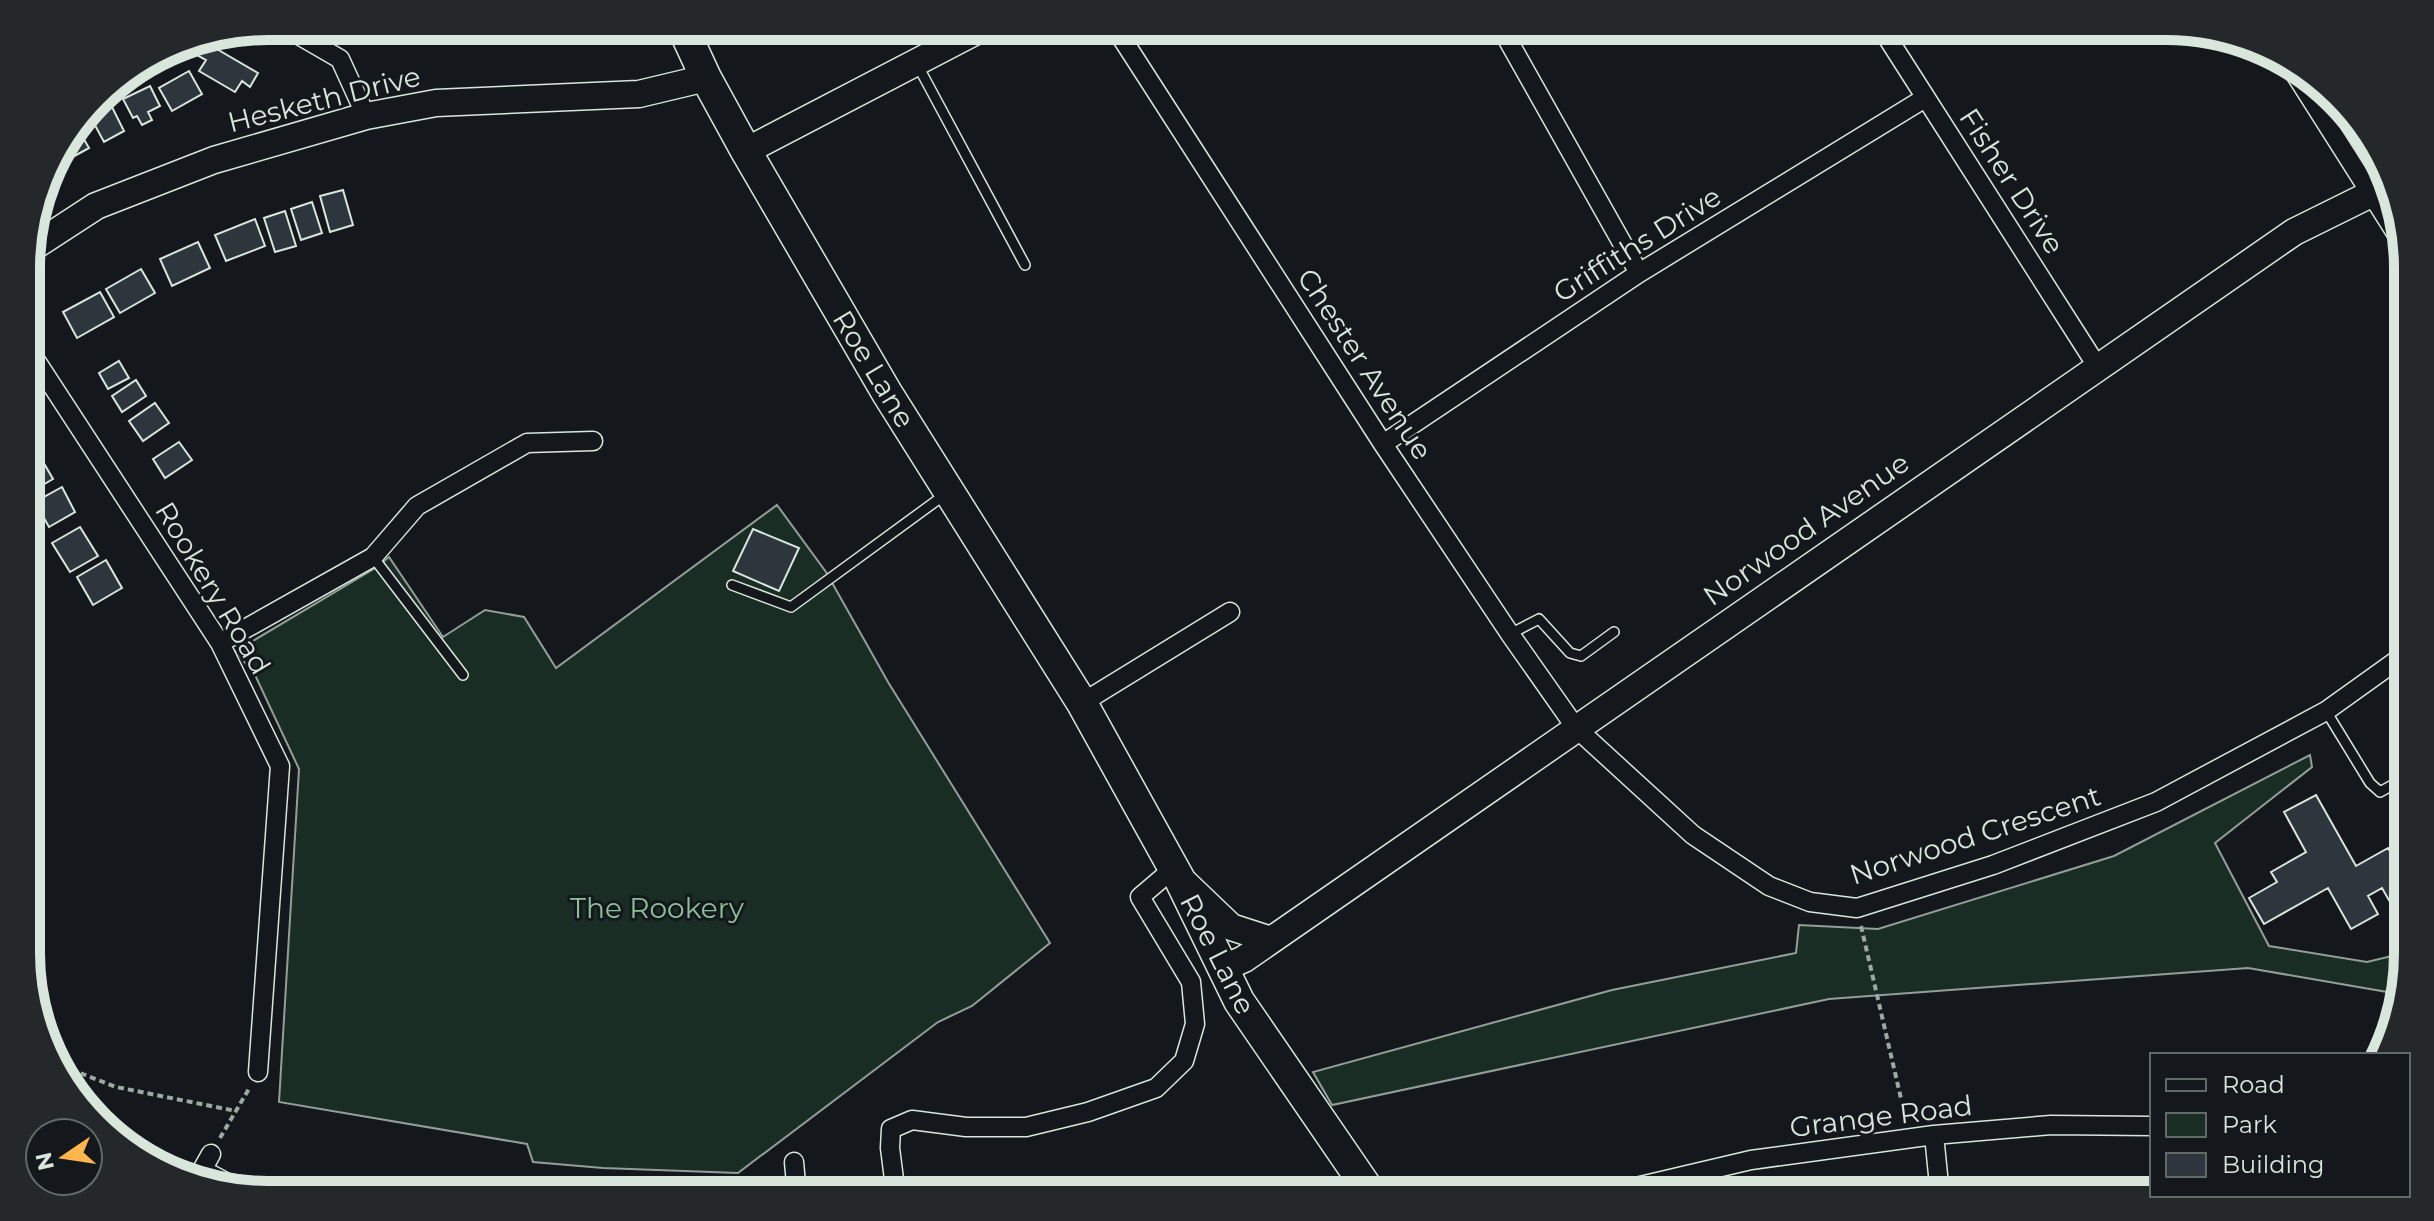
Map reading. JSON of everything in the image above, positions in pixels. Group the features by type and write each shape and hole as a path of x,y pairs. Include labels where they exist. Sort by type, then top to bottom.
{"main road":[{"name":"Roe Lane","path":"688,40 746,151 887,393 1082,703 1176,873 1239,1001 1362,1181"},
{"path":"746,151 960,40"},
{"name":"Hesketh Drive","path":"42,242 96,206 214,160 366,116 436,103 639,94 706,78"},
{"name":"Norwood Avenue","path":"1224,968 1244,959 2294,232 2379,189"},
{"path":"1176,873 1231,927 1271,940"}],"street":[{"path":"307,40 340,59 366,116"},
{"name":"Chester Avenue","path":"1123,40 1383,444 1576,728"},
{"path":"1508,40 1639,273"},
{"name":"Fisher Drive","path":"1889,40 2097,366"},
{"path":"2307,90 2379,189"},
{"name":"Griffiths Drive","path":"1383,444 1639,273 1925,98"},
{"name":"Rookery Road","path":"40,367 220,643 280,766 258,1072"},
{"path":"220,643 373,557 417,506 527,443 593,441"},
{"path":"1082,703 1230,612"},
{"name":"Norwood Crescent","path":"1576,728 1693,835 1769,886 1810,902 1857,908 1993,865 2156,802 2326,711 2394,662"},
{"path":"894,1181 891,1129 912,1120 966,1127 1026,1127 1088,1112 1156,1088 1184,1061 1195,1024 1191,982 1140,897 1176,873"},
{"name":"Grange Road","path":"1662,1181 1751,1160 1934,1135 2051,1125 2150,1126"},
{"path":"1934,1135 1939,1181"},
{"path":"794,1162 796,1181"}],"lane":[{"path":"916,63 1025,265"},
{"path":"732,585 791,607 949,491"},
{"path":"373,557 463,675"},
{"path":"1510,634 1539,619 1570,653 1581,656 1614,632"},
{"path":"2326,711 2370,783 2380,792 2394,784"}],"path":[{"path":"1857,908 1911,1139"},
{"path":"73,1070 116,1087 236,1111"},
{"path":"204,1168 258,1072"}],"green space":[{"name":"The Rookery","path":"777,505 826,572 888,682 1050,943 972,1006 938,1022 738,1173 533,1162 527,1144 279,1102 299,769 256,677 236,651 389,557 443,637 485,610 524,617 556,668"},
{"path":"2310,755 2312,767 2215,843 2269,946 2367,962 2394,955 2391,993 2248,968 1829,999 1332,1105 1313,1072 1612,990 1796,953 1799,925 1878,929 2114,856"}],"building":[{"path":"213,47 258,73 250,87 242,81 235,92 199,71 206,60 195,54"},
{"path":"189,71 202,94 172,111 159,88"},
{"path":"150,86 160,106 148,112 152,120 142,125 137,116 133,118 123,99"},
{"path":"111,105 124,131 104,142 93,122"},
{"path":"82,136 89,148 68,160"},
{"path":"343,190 353,225 330,232 320,196"},
{"path":"312,202 322,233 301,240 291,209"},
{"path":"285,211 296,246 275,252 264,218"},
{"path":"255,219 265,246 226,261 215,235"},
{"path":"198,242 210,268 172,286 160,259"},
{"path":"141,269 155,293 120,313 106,289"},
{"path":"100,292 114,317 77,338 63,312"},
{"path":"119,361 129,378 108,389 99,373"},
{"path":"136,380 146,396 122,412 112,396"},
{"path":"155,403 169,423 143,441 129,421"},
{"path":"179,442 192,460 165,478 153,459"},
{"path":"40,456 53,479 40,487"},
{"path":"62,487 75,512 49,527 40,511 40,499"},
{"path":"80,527 98,556 70,572 52,543"},
{"path":"753,529 799,548 779,591 733,571"},
{"path":"106,560 122,588 93,605 77,577"},
{"path":"2316,795 2356,866 2388,848 2394,858 2394,909 2382,888 2368,896 2378,914 2351,929 2328,888 2264,924 2249,898 2277,882 2271,872 2306,852 2284,812"}]}
